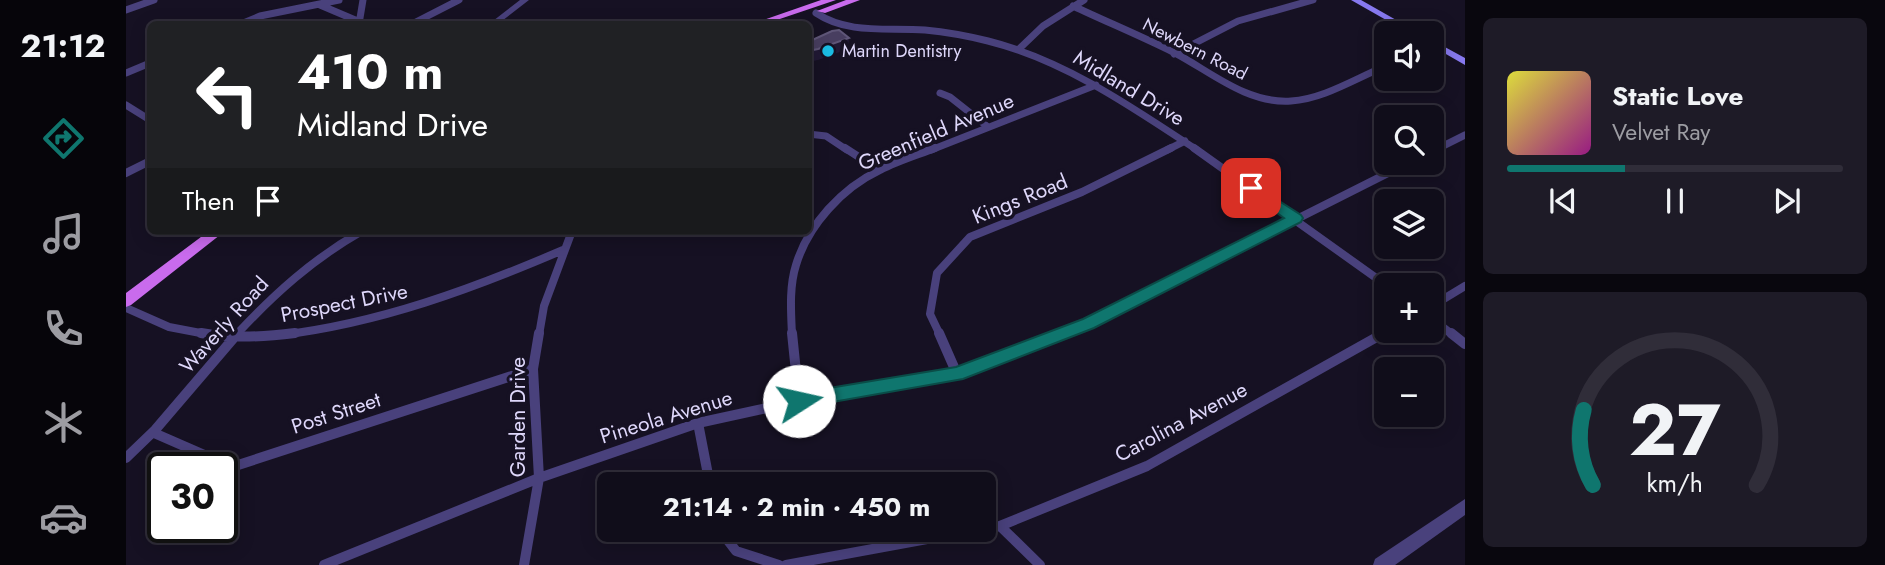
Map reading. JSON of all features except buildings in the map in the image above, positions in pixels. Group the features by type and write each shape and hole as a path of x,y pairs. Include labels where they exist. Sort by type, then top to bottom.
{"main road":[{"path":"766,21 831,0"},
{"path":"791,21 855,0"},
{"path":"1355,0 1393,21"},
{"path":"1444,51 1465,62"},
{"path":"126,301 214,235"}],"street":[{"path":"126,10 154,0"},
{"path":"309,0 355,21"},
{"path":"248,21 260,16 339,0"},
{"path":"359,21 363,0"},
{"path":"418,21 460,0"},
{"path":"497,21 524,0"},
{"path":"1019,49 1043,26 1084,0"},
{"path":"1279,0 1289,7"},
{"path":"1174,54 1220,29 1313,0"},
{"name":"Newbern Road","path":"1073,6 1174,54 1242,91 1291,101 1374,70"},
{"name":"Midland Drive","path":"816,13 835,24 927,30 1019,49 1096,85 1185,141 1374,276"},
{"path":"126,74 147,64"},
{"name":"Greenfield Avenue","path":"812,231 845,191 879,170 1096,85"},
{"path":"940,93 950,97 988,128"},
{"path":"126,104 147,118"},
{"path":"812,134 826,136 879,170"},
{"path":"1444,145 1465,135"},
{"name":"Kings Road","path":"957,374 930,314 937,273 970,237 1082,192 1185,141"},
{"path":"126,173 147,162"},
{"name":"Pineola Avenue","path":"324,565 539,478 698,423 799,401 957,374 1088,324 1383,175"},
{"name":"Waverly Road","path":"126,458 154,433 233,338 288,280 338,242 353,235"},
{"name":"Garden Drive","path":"524,565 539,478 533,369 544,306 570,235"},
{"name":"Greenfield Avenue","path":"799,401 791,293 796,265 810,235"},
{"name":"Prospect Drive","path":"126,308 175,329 233,338 301,333 407,311 563,250"},
{"path":"1444,299 1465,286"},
{"path":"1444,328 1465,344"},
{"name":"Carolina Avenue","path":"996,527 1147,466 1374,339"},
{"name":"Post Street","path":"154,433 232,467 533,369"},
{"path":"698,423 707,472"},
{"path":"1381,565 1465,506"},
{"path":"1000,526 1040,565"},
{"path":"729,542 736,551 779,565"},
{"path":"786,565 911,542"}],"place":[{"name":"Martin Dentistry","path":"828,51"}],"route":[{"path":"799,401 957,374 1088,324 1295,218 1251,188"}]}
